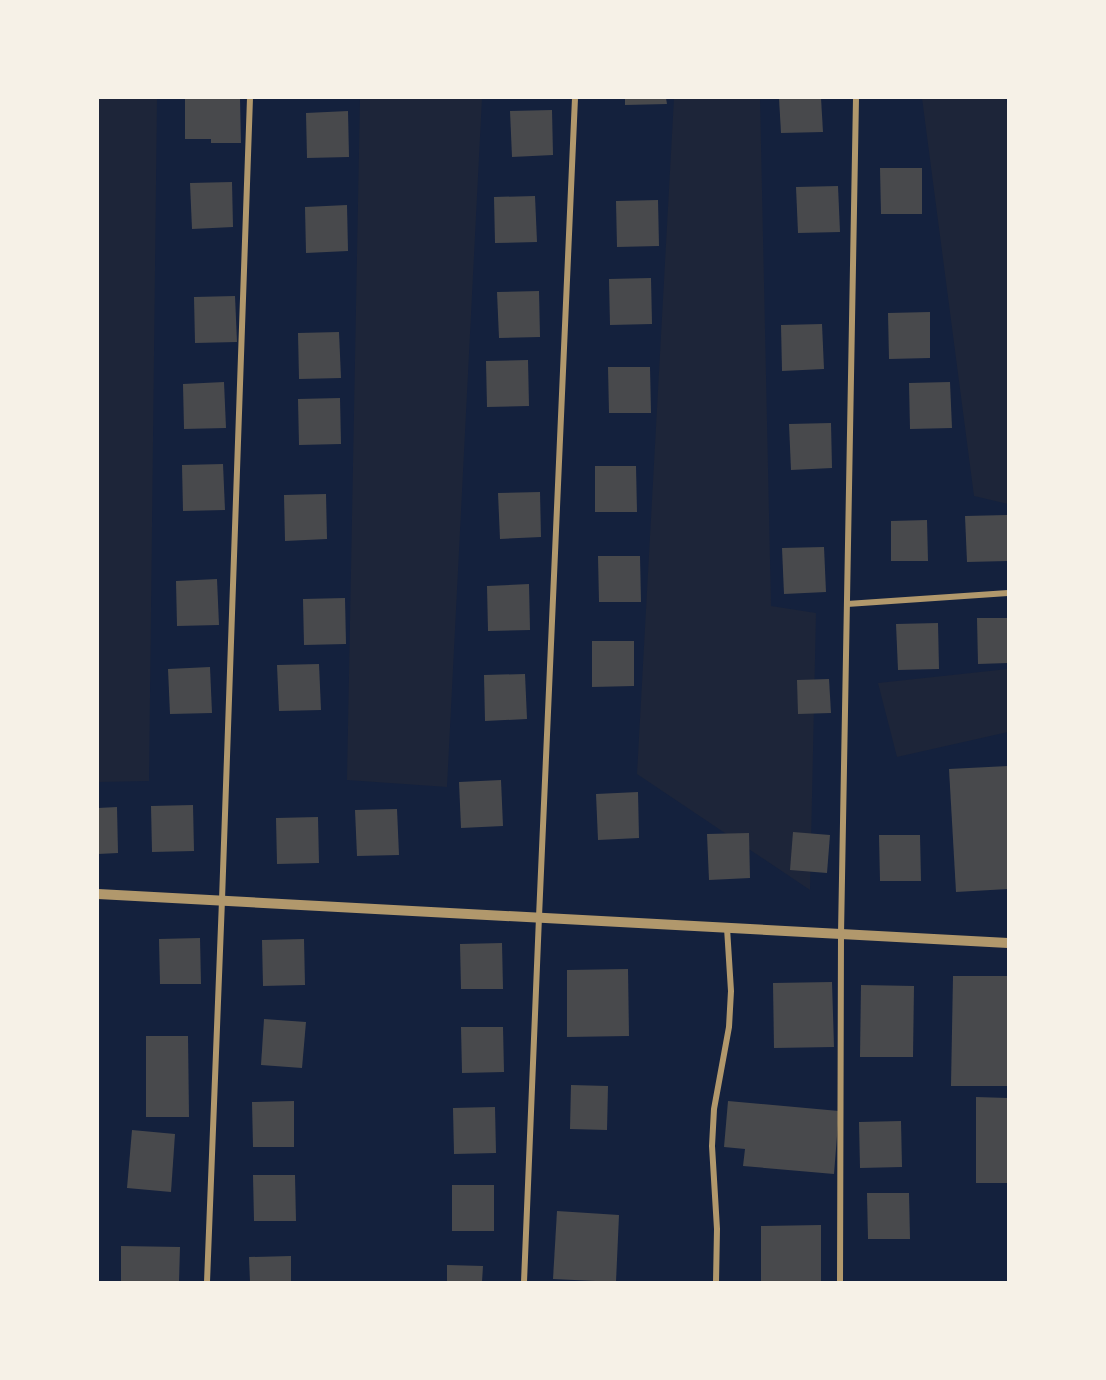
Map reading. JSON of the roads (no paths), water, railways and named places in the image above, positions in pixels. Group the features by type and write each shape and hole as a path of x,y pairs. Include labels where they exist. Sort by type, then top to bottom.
{"street":[{"path":"207,1282 250,98"},
{"path":"524,1282 576,98"},
{"path":"840,1282 841,934 856,98"},
{"path":"847,604 1008,592"},
{"path":"98,894 1008,943"},
{"path":"716,1282 717,1229 712,1146 714,1109 729,1027 731,991 727,927"}]}
